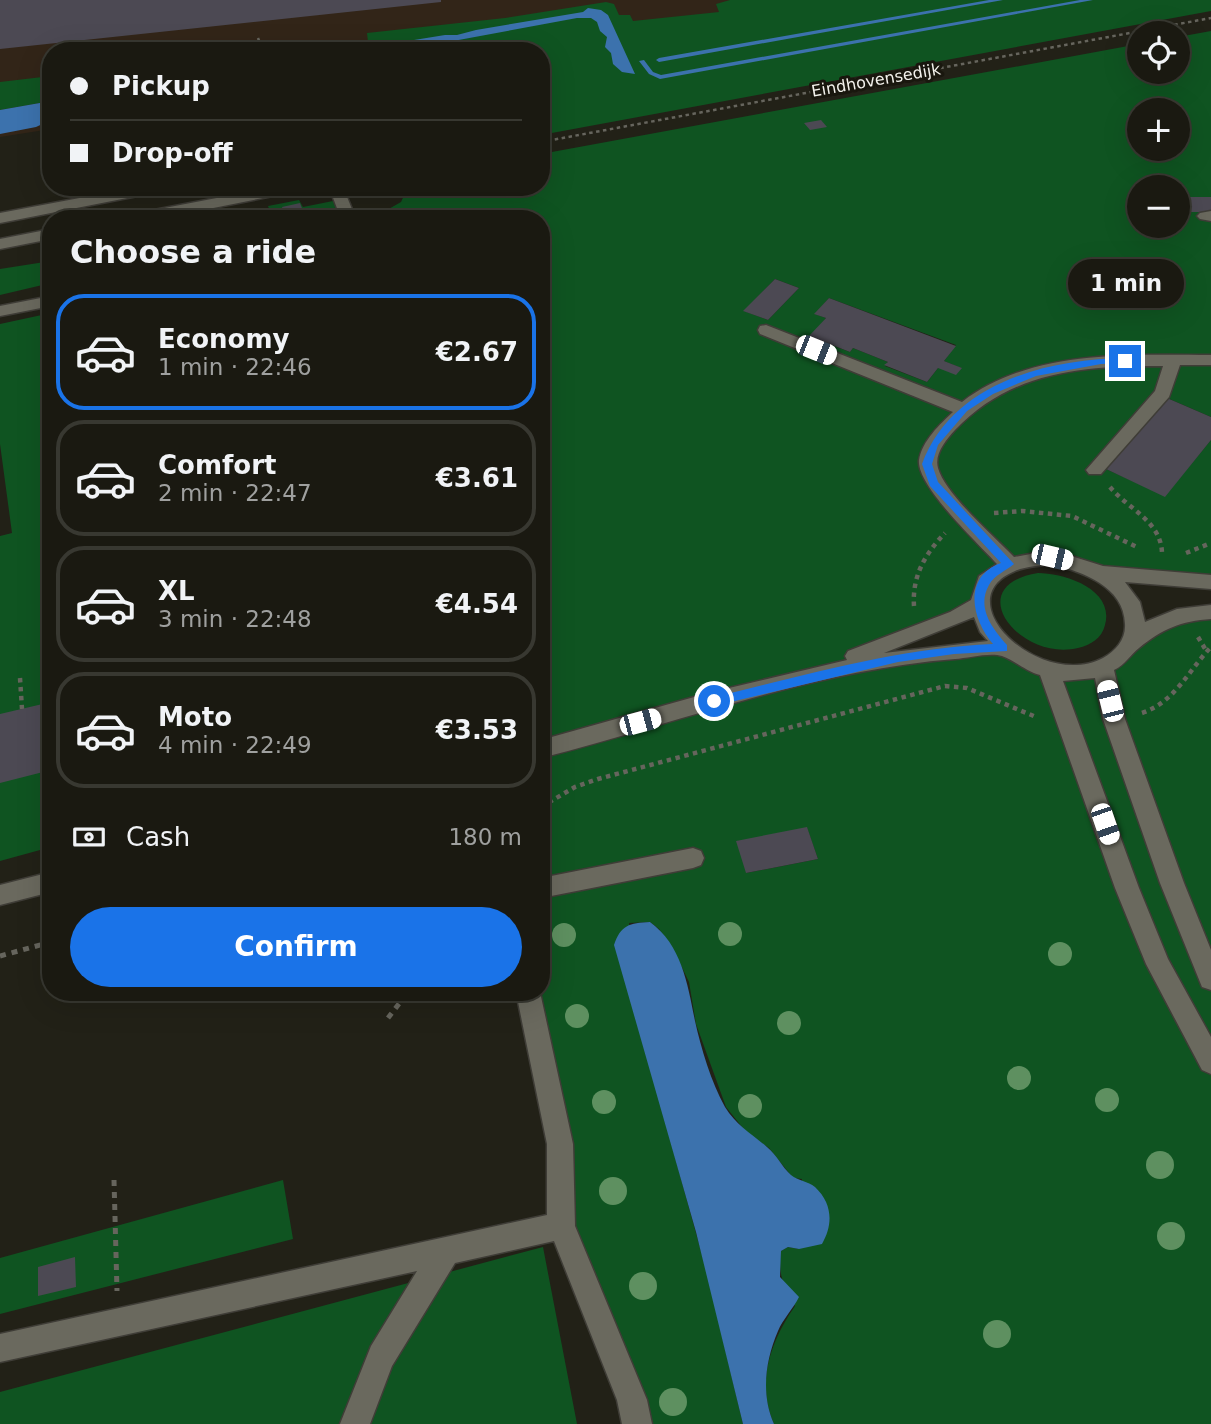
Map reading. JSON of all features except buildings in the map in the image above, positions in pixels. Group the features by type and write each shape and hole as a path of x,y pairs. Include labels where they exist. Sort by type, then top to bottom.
{"street":[{"path":"42,210 116,196"},
{"path":"173,210 236,196"},
{"path":"0,218 42,210"},
{"path":"0,244 42,236"},
{"path":"0,311 42,303"},
{"path":"766,330 963,409"},
{"path":"1095,470 1163,393 1173,360"},
{"path":"1009,564 934,484 927,464 934,444 963,409 989,392 1033,373 1101,362 1211,360"},
{"path":"1133,642 1137,621 1127,598 1108,578 1082,564 1052,557 1024,558 999,568 984,584 978,605 985,627 1003,648 1030,664 1062,672 1083,671 1118,660 1133,642 1158,621 1180,613 1211,612"},
{"path":"1098,572 1211,582"},
{"path":"764,688 891,643 957,617 978,605"},
{"path":"550,747 764,688 898,658 954,650 1003,648"},
{"path":"1103,666 1114,719 1172,883 1211,979"},
{"path":"1048,668 1127,888 1158,964 1211,1062"},
{"path":"550,886 693,858"},
{"path":"0,895 42,884"},
{"path":"530,1001 560,1144 561,1226 632,1400 637,1424"},
{"path":"0,1348 561,1226"},
{"path":"355,1424 362,1397 415,1297 447,1251"}],"path":[{"name":"Eindhovensedijk","path":"550,140 1211,18"},
{"path":"258,38 260,42"},
{"path":"1095,470 1117,497 1155,527 1164,543 1162,557"},
{"path":"1114,719 1152,711 1180,690 1200,657 1211,648"},
{"path":"20,678 23,709"},
{"path":"550,802 575,787 598,779 945,686 967,688 1030,716 1066,721"},
{"path":"0,956 42,944"},
{"path":"388,1018 401,1001"},
{"path":"114,1180 118,1322"}],"shaded area":[{"path":"0,0 862,0 550,50 550,42 42,42 42,130 0,137"}],"green space":[{"path":"730,0 1211,0 1211,11 1157,21 1127,21 1127,27 550,133 550,42 368,42 367,33 505,18 606,2 614,4 619,15 630,15 633,21 719,12 716,4"},
{"path":"1211,31 1211,197 1190,197 1190,175 1127,175 1127,238 1190,238 1190,212 1211,212 1211,417 1167,398 1106,469 1165,496 1211,440 1211,582 1143,576 1052,557 999,568 978,605 891,643 772,685 1003,648 1030,664 1093,670 1159,621 1211,612 1211,1424 774,1424 766,1393 766,1378 773,1348 795,1306 782,1280 780,1260 781,1251 788,1247 799,1249 802,1179 793,1178 769,1148 746,1132 726,1107 696,1024 689,982 673,949 659,929 650,922 629,923 662,1110 707,1273 743,1424 637,1424 561,1226 529,1001 550,1001 550,210 387,210 401,202 404,196 550,196 550,152 1127,46 1127,84 1190,84 1190,35","holes":["775,279 799,288 768,320 744,311","829,298 956,345 944,361 961,368 938,368 927,382 885,366 888,362 853,348 850,352 810,337 826,318 815,314","807,828 818,859 746,873"]},
{"path":"42,77 42,103 0,110 0,82"},
{"path":"299,200 303,207 338,200 340,210 270,210 268,206"},
{"path":"42,262 42,285 0,295 0,269"},
{"path":"42,315 42,849 0,861 0,536 12,533 0,444 0,324"},
{"path":"1038,573 1073,580 1095,593 1106,612 1104,630 1095,640 1078,648 1056,649 1036,644 1019,634 1007,621 1001,606 1003,592 1015,581"},
{"path":"283,1180 293,1239 0,1314 0,1258"},
{"path":"543,1247 577,1424 0,1424 0,1392"}],"water":[{"path":"588,8 601,10 608,15 635,74 622,72 613,64 611,53 605,47 607,37 591,18 577,18 448,42 402,42 457,35 583,12"},
{"path":"42,103 42,124 0,134 0,110"},
{"path":"650,922 670,942 682,967 703,1053 725,1107 739,1124 771,1150 791,1175 815,1187 828,1207 828,1229 822,1244 799,1249 788,1247 781,1251 780,1277 799,1297 778,1331 770,1354 766,1390 774,1424 743,1424 696,1232 614,945 627,926"}],"waterway":[{"path":"659,60 1000,0"},
{"path":"642,61 651,73 660,77 1090,0"}],"route":[{"path":"714,701 898,658 954,650 1003,648 985,627 978,605 984,584 999,568 1009,564 934,484 927,464 934,444 963,409 989,392 1033,373 1101,362 1125,361"}]}
